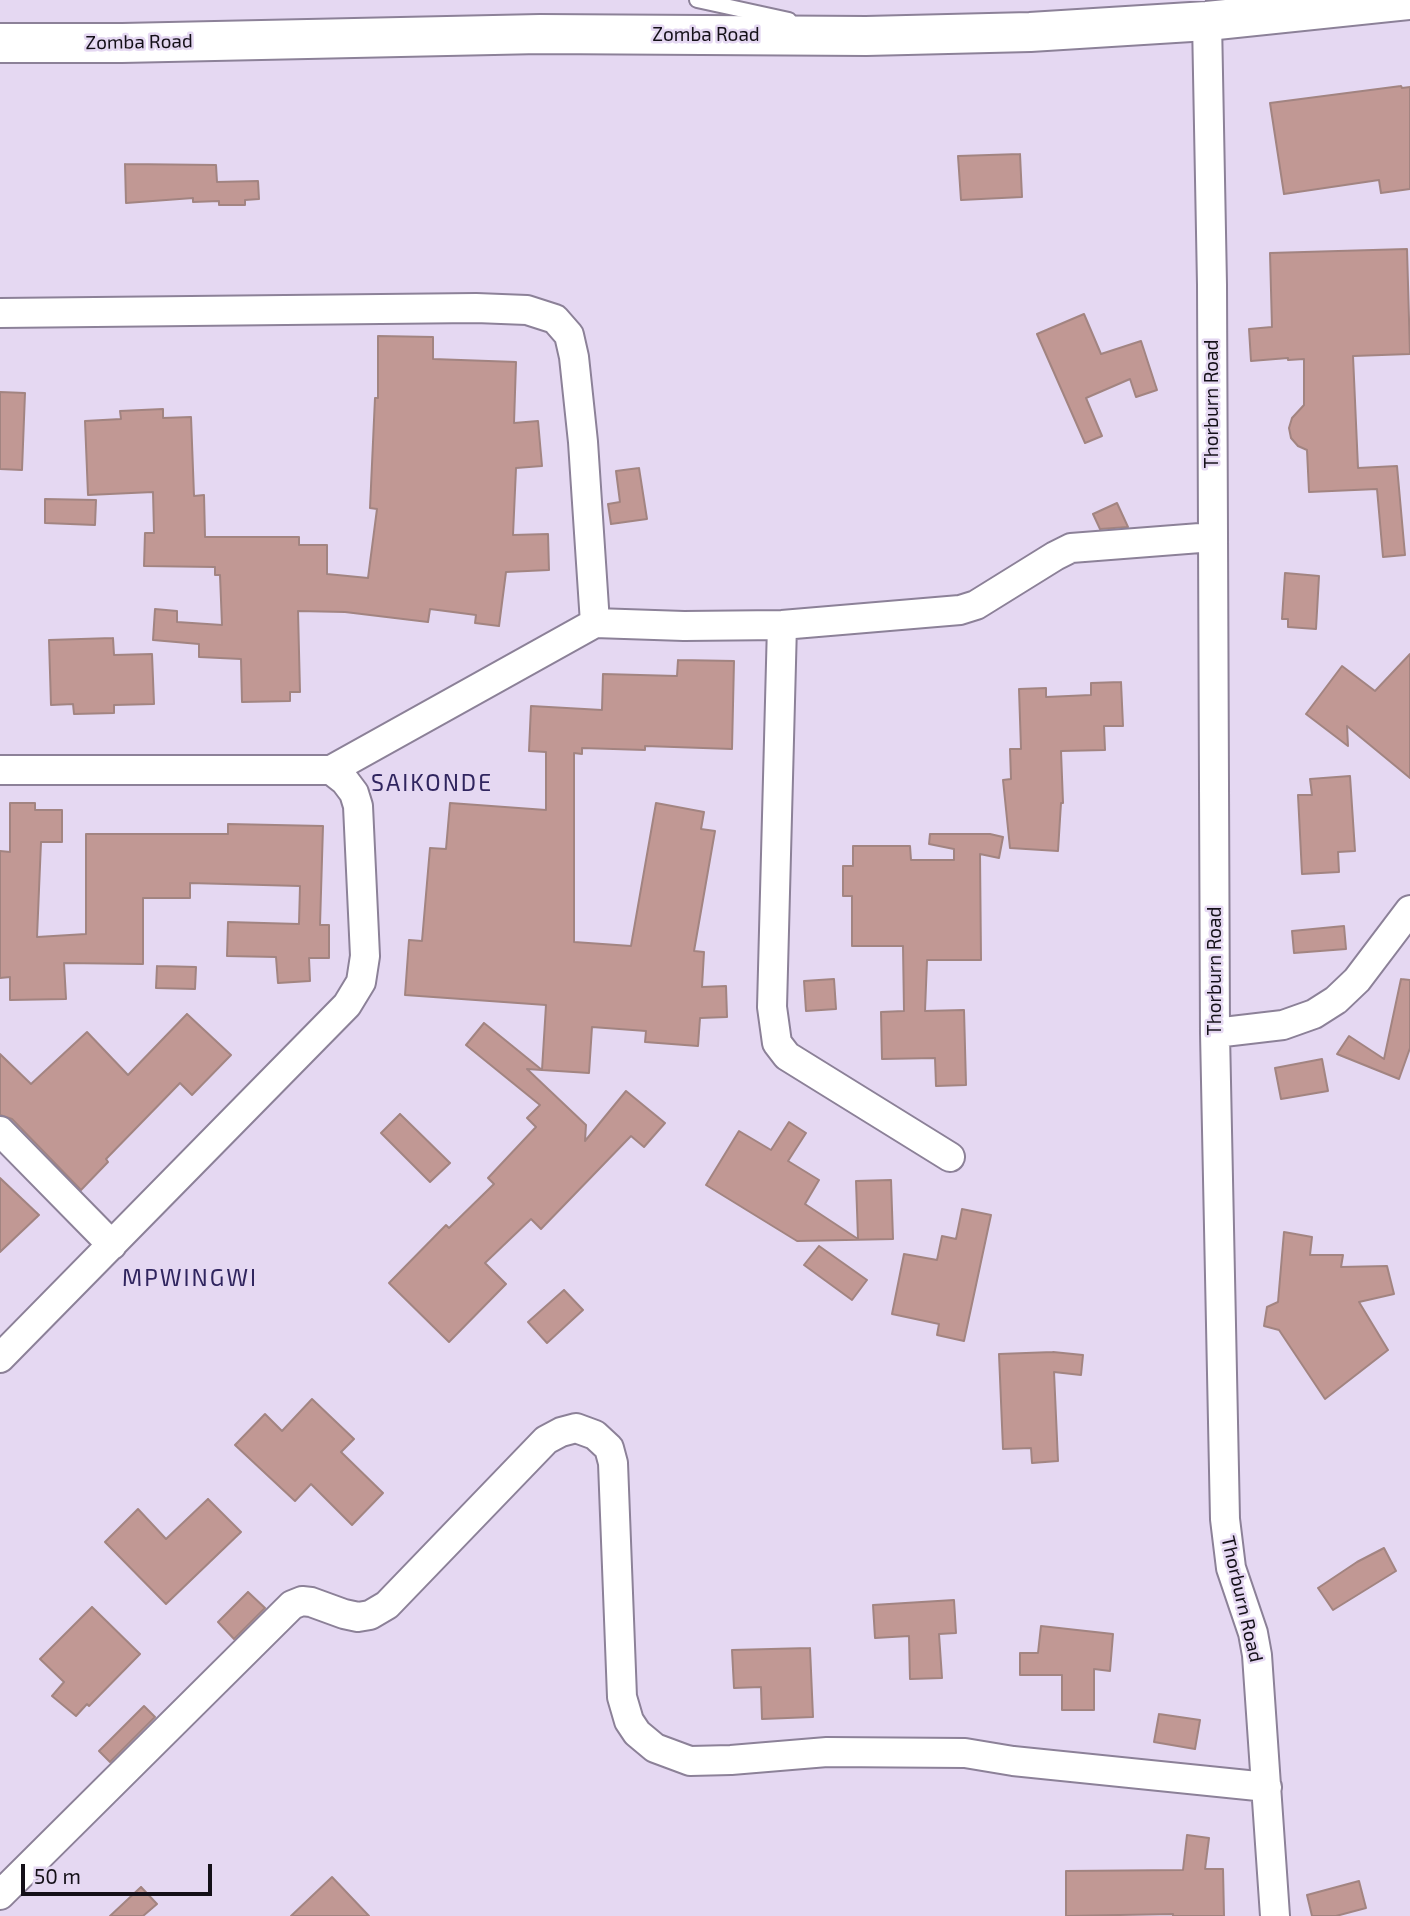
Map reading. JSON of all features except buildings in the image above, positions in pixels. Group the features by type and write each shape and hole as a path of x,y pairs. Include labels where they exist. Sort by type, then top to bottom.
{"highway":[{"name":"Zomba Road","path":"0,43 540,34 866,36 1030,32 1207,21 1410,0"}],"street":[{"name":"Thorburn Road","path":"1207,21 1215,1032 1225,1519 1231,1568 1253,1633 1257,1655 1275,1916"},
{"path":"0,313 476,308 527,310 555,319 569,335 574,357 583,442 595,623"},
{"path":"0,770 331,770 595,623 782,625 960,610 976,605 1055,555 1071,548 1213,537"},
{"path":"782,625 772,1007 777,1043 787,1056 950,1157"},
{"path":"0,1359 347,1005 361,982 365,956 358,806 354,793 345,781 331,770"},
{"path":"1215,1032 1283,1025 1314,1014 1336,1000 1357,980 1410,910"},
{"path":"0,1131 112,1245"},
{"path":"0,1895 292,1605 302,1601 311,1602 344,1615 358,1617 370,1615 387,1605 546,1440 576,1428 595,1435 609,1448 613,1463 622,1697 629,1721 637,1733 654,1748 690,1761 827,1752 965,1753 1013,1761 1267,1787"}],"lane":[{"path":"698,0 866,36"}],"district":[{"name":"SAIKONDE","path":"432,783"},
{"name":"MPWINGWI","path":"190,1278"}]}
